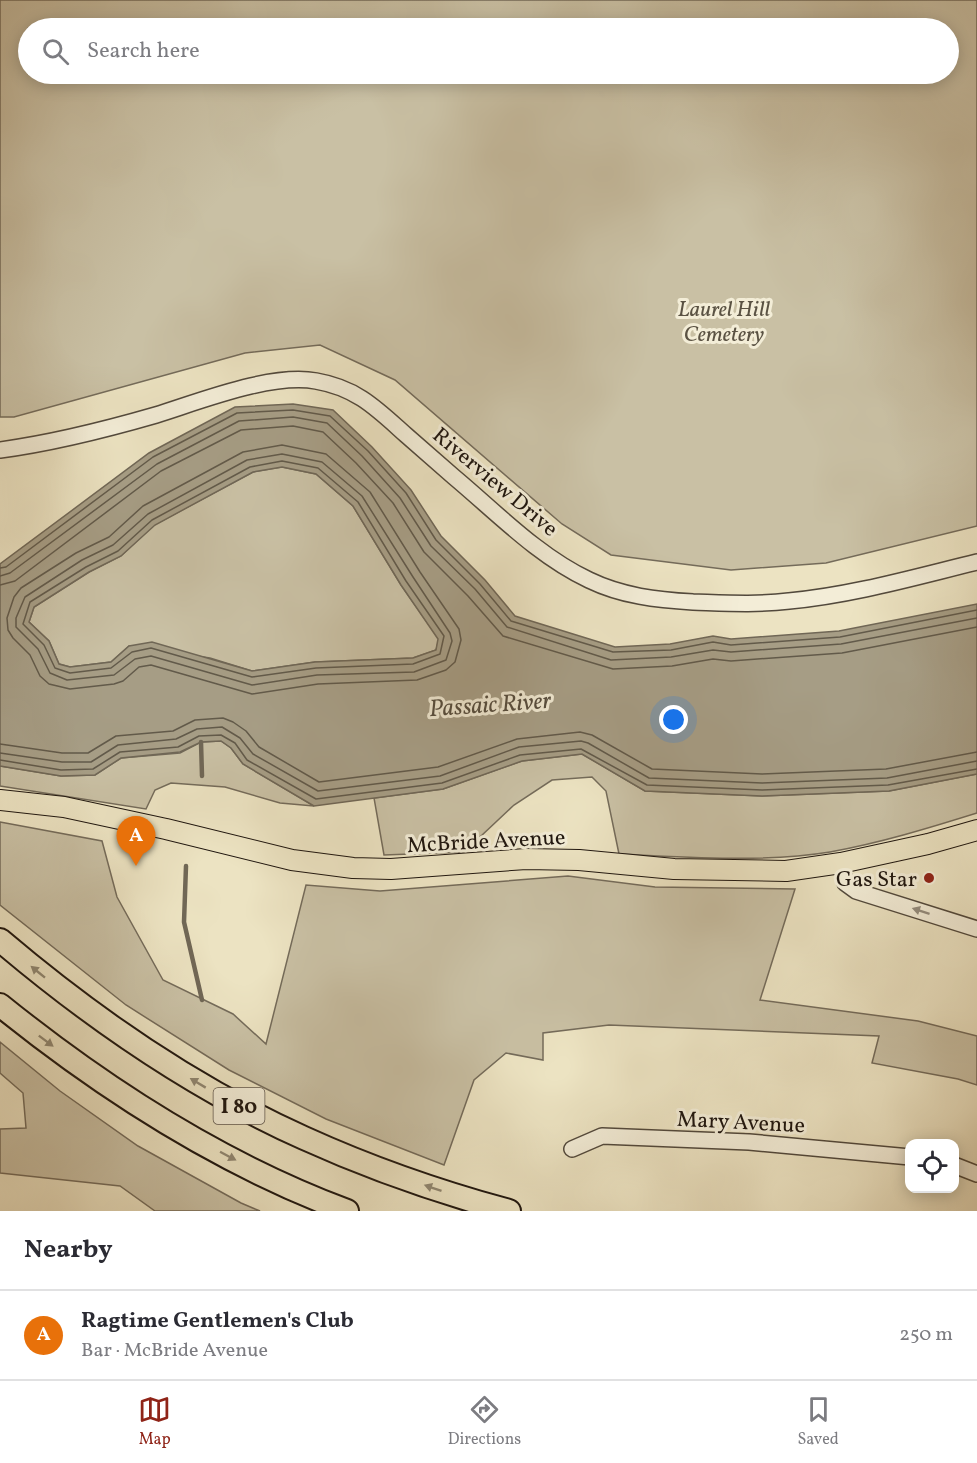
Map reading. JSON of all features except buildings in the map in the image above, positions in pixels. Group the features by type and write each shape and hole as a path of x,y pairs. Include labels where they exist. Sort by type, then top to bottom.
{"highway":[{"name":"I 80","path":"0,940 71,998 120,1034 166,1064 256,1115 361,1162 450,1194 509,1211"},
{"name":"I 80","path":"0,1005 73,1062 168,1123 272,1180 347,1211"}],"main road":[{"name":"McBride Avenue","path":"0,800 64,807 292,860 353,868 391,869 526,859 588,860 674,869 786,871 841,863 928,844 977,830"}],"street":[{"name":"Riverview Drive","path":"0,450 44,444 106,429 255,386 294,379 313,380 338,385 372,404 523,536 569,569 612,590 666,600 728,603 788,602 847,593 977,562"},
{"path":"841,863 845,883 856,891 977,929"},
{"name":"Mary Avenue","path":"572,1149 602,1136 749,1142 905,1157"},
{"path":"959,1167 977,1174"}],"green space":[{"name":"Laurel Hill Cemetery","path":"0,0 977,0 977,526 826,563 731,570 611,555 562,524 395,380 320,345 245,353 14,417 0,417"},
{"path":"282,467 316,474 353,506 401,585 439,639 436,650 413,658 315,662 252,671 210,658 129,646 111,662 70,667 59,664 49,641 29,622 34,607 89,572 121,556 154,525 253,472"},
{"path":"221,741 231,748 243,764 314,806 280,803 225,787 171,783 155,790 146,809 0,786 0,766 61,776 95,775 121,758 180,753 201,742"},
{"path":"582,754 645,791 762,796 889,791 977,774 977,813 867,844 804,855 725,858 619,854 606,791 592,777 552,780 514,805 464,852 384,855 374,798 443,789 522,761"},
{"path":"0,822 102,841 117,897 163,980 233,1014 266,1044 306,885 380,891 568,876 655,887 795,889 760,1000 918,1021 977,1036 977,1085 958,1079 872,1063 879,1036 609,1025 543,1033 543,1060 506,1053 474,1080 444,1165 326,1119 229,1070 126,1005 0,905"},
{"path":"0,1042 60,1091 138,1146 241,1203 260,1211 155,1211 120,1186 0,1173 0,1129 26,1128 23,1093 0,1073"}],"water":[{"name":"Passaic River","path":"293,404 333,410 372,447 411,490 441,536 485,580 515,616 615,647 670,644 713,636 731,639 839,631 977,604 977,774 889,791 762,796 645,791 582,754 522,761 443,789 314,806 243,764 231,748 221,741 201,742 180,752 121,758 95,775 61,776 0,766 0,564 149,453 235,407","holes":["282,467 316,474 353,506 401,585 438,639 436,650 413,658 315,662 252,671 152,642 129,646 111,662 70,667 59,664 49,641 29,622 34,607 89,572 121,556 155,525 253,472"]}],"waterway":[{"path":"201,742 202,776"},
{"path":"186,866 184,922 202,1000"}],"place":[{"name":"Ragtime Gentlemen's Club","path":"136,866"},
{"name":"Gas Star","path":"929,878"}]}
